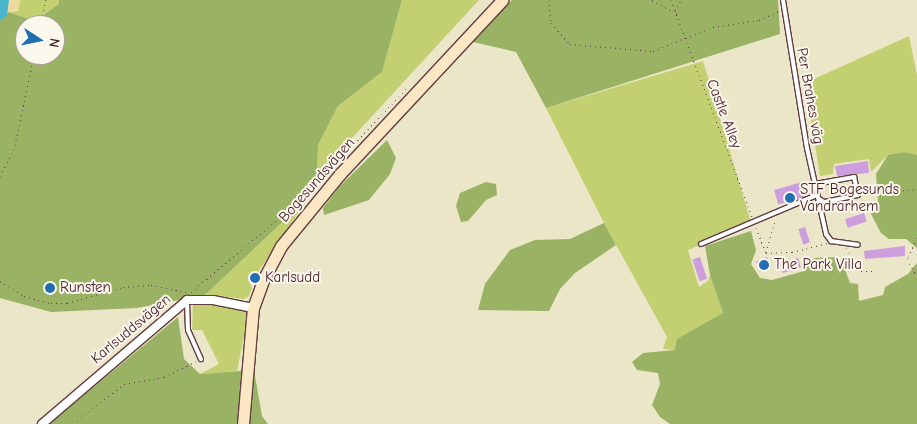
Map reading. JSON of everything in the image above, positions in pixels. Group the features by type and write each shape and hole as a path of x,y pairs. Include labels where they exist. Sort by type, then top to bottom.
{"street":[{"name":"Bogesundsvägen","path":"243,424 253,308 271,263 302,218 502,0"},
{"name":"Karlsuddsvägen","path":"42,424 188,297 253,308"}],"lane":[{"name":"Per Brahes väg","path":"783,0 814,184 826,234 831,241 841,244"},
{"path":"701,244 817,195 824,202 858,195 854,177 814,184"},
{"path":"841,244 858,245"},
{"path":"188,297 188,330 201,359"}],"path":[{"path":"42,15 46,0"},
{"path":"549,0 552,23 570,44 653,51 713,27 759,20 784,9"},
{"path":"652,0 674,12 681,0"},
{"name":"Castle Alley","path":"671,0 684,39 766,253"},
{"path":"0,176 14,150 32,65"},
{"path":"348,151 407,87"},
{"path":"0,281 24,296 51,303 67,303 123,287 151,285 177,288 188,297 310,192 335,164"},
{"path":"858,195 875,191 917,189"},
{"path":"777,211 766,253 792,252 821,243 841,244 861,271 876,272"},
{"path":"917,238 907,259 917,276"},
{"path":"73,424 124,384 164,377 201,359"}],"green space":[{"path":"20,0 59,0 59,4 43,15 17,15 8,12 18,11"},
{"path":"59,0 402,0 382,72 338,106 318,145 317,176 309,197 205,295 137,308 51,312 0,298 0,21 8,12 17,15 15,15 15,65 65,65 65,15 43,15 59,4"},
{"path":"402,0 479,0 317,176 318,145 338,106 382,72"},
{"path":"512,0 778,0 780,34 546,108 516,52 473,42"},
{"path":"909,36 917,75 917,155 904,152 888,155 871,172 869,159 834,164 833,174 820,176 805,83"},
{"path":"703,61 751,222 688,250 699,287 708,281 710,275 723,313 703,325 675,350 663,349 667,337 604,223 546,108"},
{"path":"387,140 396,158 390,174 369,200 324,215 323,208 340,186"},
{"path":"904,152 917,155 917,248 906,239 889,239 881,233 871,214 878,201 876,174 888,155"},
{"path":"486,182 496,184 497,195 486,200 468,221 461,222 456,206 460,193"},
{"path":"309,197 258,272 249,279 252,288 249,296 244,299 205,295"},
{"path":"604,223 616,245 575,273 560,289 549,311 478,310 485,284 510,250 535,240 570,239"},
{"path":"751,231 756,250 751,264 760,278 772,280 804,271 805,263 815,258 835,257 843,264 850,283 858,284 859,301 883,295 885,287 908,274 917,263 917,424 670,424 660,417 652,405 660,384 658,373 637,370 632,362 643,353 675,350 677,339 723,313 710,275 705,246"},
{"path":"193,302 242,307 249,312 237,371 200,374 219,364 202,330 192,330"},
{"path":"178,317 184,359 200,374 254,370 262,416 268,424 49,424"}],"sand":[{"path":"9,0 20,0 18,11 8,12"}],"water":[{"path":"0,0 9,0 7,15 0,21"}],"building":[{"path":"868,161 869,173 837,176 835,166"},
{"path":"802,182 806,196 778,204 774,190"},
{"path":"864,213 867,222 848,228 845,219"},
{"path":"805,227 810,242 803,244 798,229"},
{"path":"905,246 905,256 865,259 864,251"},
{"path":"700,257 707,279 699,281 692,259"},
{"name":"The Park Villa","path":"767,257 771,267 760,272 756,261"},
{"path":"798,258 801,268 783,273 780,264"}],"place":[{"name":"STF Bogesunds Vandrarhem","path":"790,198"},
{"name":"The Park Villa","path":"764,265"},
{"name":"Karlsudd","path":"255,278"},
{"name":"Runsten","path":"50,288"}]}
